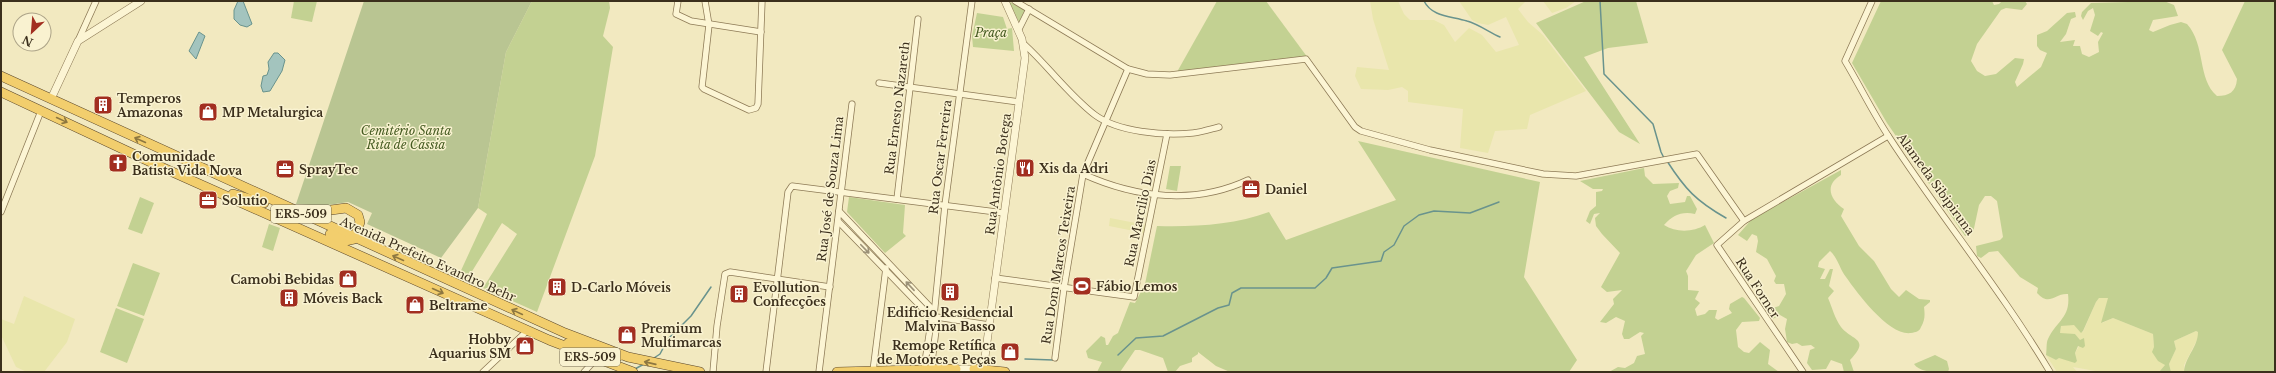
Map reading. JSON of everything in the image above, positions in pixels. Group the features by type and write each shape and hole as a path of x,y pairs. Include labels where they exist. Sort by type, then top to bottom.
{"highway":[{"name":"Avenida Prefeito Evandro Behr","path":"1,77 541,323 628,357 700,372"},
{"name":"Avenida Prefeito Evandro Behr","path":"2,94 527,331 564,347 633,372"},
{"path":"211,188 260,201 345,241 354,239 360,222 358,215 350,210 339,208 316,212 293,211"},
{"path":"564,347 566,343 570,343 606,356 628,357"},
{"path":"837,372 928,369 955,370"},
{"path":"979,371 1005,372"}],"street":[{"path":"51,99 96,1"},
{"path":"78,41 141,1"},
{"path":"678,1 676,10 679,17 709,25 761,32"},
{"path":"705,1 709,25 702,86 704,89 749,110 756,108 758,104 762,1"},
{"name":"Rua Oscar Ferreira","path":"928,369 937,322 934,316 945,206 972,1"},
{"name":"Rua Antônio Botega","path":"979,371 985,354 1025,58 1025,45 1005,1"},
{"path":"1015,1 1128,69 1147,74 1170,75 1306,59 1355,127 1361,131 1430,150 1543,174 1576,176 1697,154 1744,221 1888,136"},
{"name":"Alameda Sibipiruna","path":"1872,1 1845,61 1888,136 1970,250 2029,337 2050,372"},
{"path":"1019,29 1029,9"},
{"name":"Rua Ernesto Nazareth","path":"897,199 918,19"},
{"path":"1025,45 1085,106 1105,121 1141,131 1167,134 1193,133 1219,127"},
{"name":"Rua Dom Marcos Teixeira","path":"1055,358 1064,288 1083,174 1128,69"},
{"path":"879,83 1019,102"},
{"name":"Rua José de Souza Lima","path":"819,372 852,104"},
{"path":"1,212 41,111"},
{"name":"Rua Marcilio Dias","path":"1064,288 1134,297 1167,134"},
{"path":"1083,174 1127,190 1155,195 1202,195 1223,190 1248,180"},
{"path":"766,372 790,187 794,185 1004,213"},
{"path":"839,211 932,309 934,316"},
{"path":"838,221 930,316 989,325"},
{"name":"Rua Forner","path":"1744,221 1717,245 1803,372"},
{"path":"873,371 887,261"},
{"path":"713,372 717,326 725,274 730,272 830,287"},
{"path":"995,278 1064,288"},
{"path":"483,372 527,331"},
{"path":"584,372 596,359"},
{"path":"955,370 979,371"}],"shaded area":[{"path":"1370,1 1398,1 1404,14 1410,20 1434,20 1444,25 1455,42 1469,28 1482,35 1496,52 1519,45 1506,17 1488,25 1478,23 1472,20 1459,1 1526,1 1518,9 1528,22 1543,35 1586,91 1530,115 1527,129 1495,131 1488,153 1460,148 1463,109 1408,102 1408,91 1402,87 1388,90 1361,89 1355,76 1357,67 1389,70 1373,19"},
{"path":"1543,1 1576,1 1566,8 1552,13"},
{"path":"1110,218 1146,225 1144,233 1109,226"},
{"path":"24,296 75,319 67,342 44,372 27,372 16,367 1,335 1,319 14,324"},
{"path":"2099,298 2109,298 2102,323 2113,318 2153,334 2154,347 2165,365 2159,372 2101,372 2073,367 2077,372 2057,372 2046,355 2056,360 2059,358 2077,361 2075,353 2084,338 2080,341 2075,334 2062,335 2060,333 2061,326 2074,324 2081,332 2083,332"},
{"path":"2196,331 2198,332 2198,338 2184,365 2184,372 2171,372 2169,364 2176,349 2174,341"}],"green space":[{"path":"294,1 317,1 312,22 291,18"},
{"name":"Cemitério Santa Rita de Cássia","path":"364,1 532,1 506,52 478,208 441,258 367,224 372,213 348,202 322,206 296,204"},
{"path":"532,1 609,1 610,8 603,36 613,47 595,156 537,312 483,288 517,234 502,223 466,281 458,277 487,214 478,208 506,52"},
{"path":"1008,1 1025,10 1019,22"},
{"path":"1217,1 1266,1 1308,58 1177,72"},
{"path":"1586,1 1636,1 1648,43 1608,48 1584,57 1640,144 1619,132 1536,23"},
{"path":"1881,1 1992,1 1994,5 1999,4 2002,1 2025,1 2027,4 2022,10 2006,8 2001,10 1977,44 1971,61 1977,71 1985,76 1996,74 2015,58 2024,59 2015,82 2017,87 2041,67 2047,53 2040,50 2037,46 2037,35 2047,31 2067,13 2075,12 2076,17 2071,19 2066,34 2060,42 2075,40 2073,46 2080,46 2082,54 2089,57 2099,52 2098,42 2103,33 2101,32 2098,36 2090,31 2095,15 2093,8 2088,11 2083,20 2081,16 2082,12 2091,3 2164,1 2174,5 2178,16 2153,20 2149,30 2153,32 2181,22 2187,24 2193,32 2197,42 2207,81 2217,96 2228,94 2235,87 2237,79 2222,50 2245,1 2275,1 2275,372 2184,372 2196,342 2198,332 2196,331 2174,341 2176,349 2169,364 2171,372 2159,372 2165,365 2158,361 2152,352 2154,347 2153,334 2113,318 2101,323 2108,298 2099,298 2081,333 2074,325 2061,326 2060,333 2075,334 2080,340 2084,338 2085,346 2083,348 2078,346 2075,353 2077,361 2075,363 2059,358 2056,360 2046,355 2048,339 2067,309 2068,294 2045,299 2037,293 2038,288 2020,277 1998,251 1989,252 1981,258 1977,256 1976,246 2000,240 2003,237 1997,201 1991,196 1985,196 1979,205 1973,233 1965,236 1887,123 1852,63"},
{"name":"Praça","path":"977,13 1003,17 1007,29 1012,28 1014,51 973,47 972,36"},
{"path":"1358,141 1540,182 1524,277 1577,360 1569,372 1230,372 1216,366 1198,352 1198,354 1192,358 1192,362 1180,366 1175,372 1168,372 1163,358 1140,350 1135,350 1120,372 1097,372 1102,362 1088,358 1086,351 1101,336 1105,338 1106,345 1108,345 1113,336 1118,333 1130,302 1135,303 1145,284 1157,226 1214,224 1242,220 1269,212 1286,240 1396,200"},
{"path":"1170,166 1181,166 1177,191 1166,189"},
{"path":"1644,168 1645,176 1653,184 1679,183 1678,188 1670,191 1667,196 1670,204 1685,202 1687,196 1690,196 1697,209 1695,214 1686,213 1678,215 1664,225 1669,228 1685,231 1696,229 1705,225 1714,243 1696,255 1686,271 1688,276 1688,290 1699,291 1695,299 1700,303 1695,309 1697,316 1705,314 1709,310 1717,310 1715,318 1718,320 1732,313 1729,309 1730,304 1742,297 1744,298 1760,318 1759,321 1742,322 1736,330 1738,347 1744,352 1749,353 1760,342 1770,350 1768,364 1779,372 1609,372 1618,367 1625,368 1634,363 1637,356 1645,354 1641,336 1644,333 1640,332 1629,339 1624,339 1622,334 1625,321 1616,317 1606,323 1600,322 1614,304 1613,299 1622,290 1607,292 1601,287 1620,253 1596,226 1595,218 1600,213 1594,214 1590,224 1586,221 1590,211 1596,206 1596,192 1602,191 1603,189 1593,189 1580,181"},
{"path":"1841,170 1841,175 1832,183 1832,197 1844,209 1841,216 1859,246 1874,261 1891,289 1899,297 1906,290 1919,299 1930,300 1930,302 1924,307 1924,320 1918,331 1911,333 1902,332 1893,328 1866,303 1844,274 1830,251 1819,262 1818,267 1825,269 1820,279 1825,279 1830,269 1833,269 1829,286 1834,291 1828,298 1835,317 1841,327 1845,332 1858,340 1859,348 1850,360 1854,372 1844,372 1842,364 1831,360 1826,369 1812,370 1807,363 1810,350 1815,348 1811,345 1802,346 1797,343 1792,344 1787,342 1785,329 1787,319 1780,315 1773,319 1767,310 1779,306 1786,294 1784,284 1776,284 1774,281 1776,276 1767,259 1756,252 1758,241 1757,236 1752,234 1747,241 1738,235 1752,219"},
{"path":"140,197 154,203 142,234 128,229"},
{"path":"849,197 905,205 903,233 906,236 885,253 847,212"},
{"path":"269,224 280,228 273,251 262,247"},
{"path":"133,263 160,273 144,316 117,306"},
{"path":"116,308 144,319 127,363 100,352"},
{"path":"1935,355 1947,361 1949,369 1948,372 1924,370 1920,369 1914,364"}],"water":[{"path":"238,1 243,1 252,24 247,27 240,25 234,19 234,10"},
{"path":"199,32 205,36 196,59 189,51"},
{"path":"274,53 278,53 285,60 282,71 270,91 263,92 261,86 263,76 267,75 269,69 268,62"}],"waterway":[{"path":"1424,1 1427,6 1437,13 1471,22 1500,37"},
{"path":"1600,1 1604,74 1653,124 1664,158"},
{"path":"1667,161 1692,194 1726,218"},
{"path":"1118,355 1136,338 1163,336 1218,308 1229,305 1232,293 1241,288 1315,288 1326,278 1332,268 1381,261 1384,252 1394,245 1404,226 1419,215 1434,211 1470,213 1499,202"},
{"path":"654,358 660,354 668,339 691,316 711,287"},
{"path":"1025,359 1053,360"},
{"path":"635,369 644,364"}],"place":[{"name":"Temperos Amazonas","path":"103,105"},
{"name":"MP Metalurgica","path":"208,112"},
{"name":"Comunidade Batista Vida Nova","path":"118,163"},
{"name":"Xis da Adri","path":"1025,168"},
{"name":"SprayTec","path":"285,169"},
{"name":"Daniel","path":"1251,189"},
{"name":"Solutio","path":"208,200"},
{"name":"Camobi Bebidas","path":"348,279"},
{"name":"Fábio Lemos","path":"1082,286"},
{"name":"D-Carlo Móveis","path":"557,287"},
{"name":"Edifício Residencial Malvina Basso","path":"950,292"},
{"name":"Evollution Confecções","path":"739,294"},
{"name":"Móveis Back","path":"289,298"},
{"name":"Beltrame","path":"415,305"},
{"name":"Premium Multimarcas","path":"627,335"},
{"name":"Hobby Aquarius SM","path":"525,346"},
{"name":"Remope Retífica de Motores e Peças","path":"1010,352"}]}
